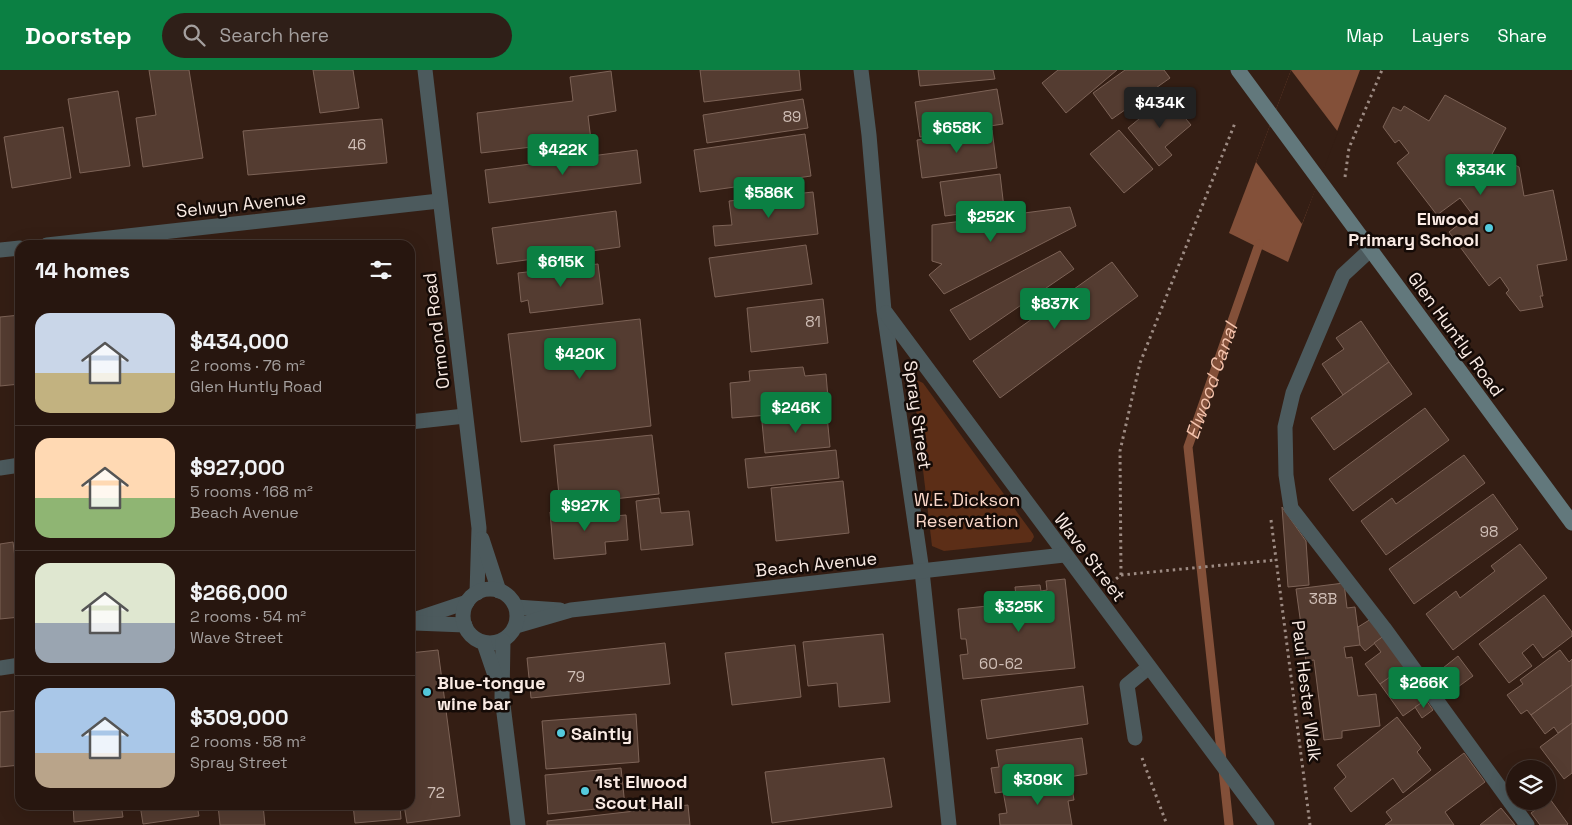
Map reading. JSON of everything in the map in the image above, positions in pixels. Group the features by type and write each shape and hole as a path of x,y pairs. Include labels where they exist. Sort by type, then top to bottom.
{"main road":[{"name":"Glen Huntly Road","path":"1238,70 1572,523"}],"street":[{"name":"Ormond Road","path":"425,70 479,528 499,591 509,597 516,607"},
{"name":"Spray Street","path":"861,70 869,135 884,311 922,571 948,825"},
{"name":"Selwyn Avenue","path":"92,240 439,201"},
{"path":"0,250 15,248"},
{"path":"1370,250 1343,275 1293,394 1285,427 1288,497 1292,508 1384,628 1527,825"},
{"name":"Wave Street","path":"884,311 1267,825"},
{"path":"415,421 465,416"},
{"path":"0,468 15,466"},
{"name":"Ormond Road","path":"465,626 463,618 472,598 479,528"},
{"name":"Beach Avenue","path":"516,607 571,610 1064,555"},
{"path":"415,620 472,598 484,590 499,591"},
{"path":"415,622 465,626 476,639 484,643 497,643 503,641 513,632 516,626 516,607"},
{"name":"Beach Avenue","path":"516,626 571,610"},
{"path":"503,641 502,697 518,825 513,825"},
{"path":"484,643 502,697"},
{"path":"0,668 15,666"},
{"path":"1135,738 1127,685 1149,667"}],"path":[{"path":"1341,209 1349,148 1382,70"},
{"name":"Paul Hester Walk","path":"1234,123 1140,363 1120,451 1121,576 1276,560 1310,825"},
{"path":"1135,738 1166,825"}],"green space":[{"name":"W.E. Dickson Reservation","path":"914,380 923,383 1033,534 1034,537 1031,542 944,551 932,546 913,385"}],"shaded area":[{"path":"1291,70 1360,70 1288,262 1229,233"}],"pier":[{"path":"1291,70 1338,132 1302,224 1256,162"}],"building":[{"path":"149,70 189,70 203,158 143,167 136,118 156,115"},
{"path":"313,70 353,70 359,108 320,113"},
{"path":"700,70 799,70 801,90 704,102"},
{"path":"918,70 993,70 995,79 920,86"},
{"path":"1058,70 1117,70 1066,113 1042,83"},
{"path":"1125,70 1164,70 1170,78 1112,119 1093,93"},
{"path":"611,71 616,111 588,116 591,140 481,153 477,113 573,101 570,77"},
{"path":"997,89 1003,124 920,137 915,102"},
{"path":"118,91 130,166 80,173 68,99"},
{"path":"1445,95 1506,128 1492,154 1519,167 1524,196 1553,190 1567,260 1537,265 1543,296 1540,296 1543,307 1520,311 1506,293 1509,290 1500,277 1489,286 1449,232 1472,214 1460,198 1437,215 1397,163 1409,153 1399,140 1395,143 1383,127 1393,107 1401,111 1404,106 1429,121"},
{"path":"1167,96 1191,125 1165,147 1172,155 1159,166 1128,128"},
{"path":"803,99 808,128 707,143 703,115"},
{"path":"382,119 387,163 248,175 243,131"},
{"path":"63,127 71,178 12,188 4,137"},
{"path":"992,130 997,168 922,178 917,140"},
{"path":"1119,130 1153,169 1124,193 1090,154"},
{"path":"805,134 811,176 700,192 694,150"},
{"path":"637,150 641,183 489,203 485,170"},
{"path":"1000,174 1004,208 945,216 940,182"},
{"path":"813,192 818,234 715,246 713,226 732,225 729,201"},
{"path":"1070,207 1076,226 944,294 929,275 942,264 932,261 932,225"},
{"path":"616,211 620,247 497,264 492,228"},
{"path":"806,245 812,284 715,297 709,258"},
{"path":"1060,251 1074,269 970,340 950,310"},
{"path":"1112,262 1138,296 1000,398 973,361"},
{"path":"598,264 603,304 530,313 528,300 521,302 518,273"},
{"path":"823,299 828,343 751,352 747,308"},
{"path":"15,316 15,384 0,386 0,317"},
{"path":"640,319 651,426 521,442 508,334"},
{"path":"1361,321 1389,362 1343,395 1322,364 1344,349 1336,338"},
{"path":"1389,362 1412,394 1334,450 1311,418"},
{"path":"803,367 805,376 826,374 829,410 732,418 730,383 750,381 749,371"},
{"path":"1425,408 1449,440 1353,511 1329,479"},
{"path":"827,416 830,447 765,453 762,422"},
{"path":"652,435 659,494 560,505 554,445"},
{"path":"836,450 839,478 748,488 745,459"},
{"path":"1464,455 1485,483 1386,555 1361,521 1392,498 1396,504"},
{"path":"843,481 849,533 776,541 771,488"},
{"path":"1493,494 1518,529 1414,604 1389,569"},
{"path":"659,498 661,513 689,511 693,545 641,550 636,501"},
{"path":"1282,507 1306,541 1309,585 1288,587"},
{"path":"601,508 602,517 626,515 628,540 605,542 606,554 554,559 550,512"},
{"path":"13,542 15,558 15,618 0,619 0,544"},
{"path":"1520,544 1547,578 1453,650 1426,614 1456,591 1460,598 1495,571 1491,566"},
{"path":"1065,579 1075,668 963,679 960,655 968,654 966,639 961,639 958,609 988,606 987,599 1016,596 1015,587 1040,585 1041,591 1047,590 1046,581"},
{"path":"1344,583 1347,608 1355,607 1360,645 1344,647 1346,658 1352,657 1358,696 1376,694 1380,726 1342,731 1342,738 1324,740 1314,660 1306,661 1296,589"},
{"path":"1544,595 1572,632 1572,636 1543,658 1533,644 1522,653 1532,666 1509,683 1479,644"},
{"path":"1371,619 1385,635 1365,651 1360,645 1358,627"},
{"path":"883,634 890,702 839,707 837,683 808,686 803,642"},
{"path":"1385,635 1407,665 1380,684 1365,664 1381,652 1374,643"},
{"path":"665,643 670,684 531,698 527,658"},
{"path":"795,645 801,697 732,705 725,653"},
{"path":"438,650 460,816 407,823 405,810 415,810 415,652"},
{"path":"1560,650 1569,662 1572,659 1572,685 1531,715 1527,710 1521,714 1507,695 1523,684 1520,680"},
{"path":"1458,656 1473,676 1447,695 1433,676"},
{"path":"1407,665 1430,697 1403,716 1380,684"},
{"path":"1572,685 1572,723 1558,733 1554,727 1545,734 1531,715"},
{"path":"1083,686 1088,724 987,739 981,700"},
{"path":"1426,700 1433,710 1422,718 1415,707"},
{"path":"15,710 15,766 0,767 0,712"},
{"path":"636,714 639,762 546,769 542,721"},
{"path":"1397,717 1421,748 1417,752 1431,770 1403,793 1393,778 1351,812 1334,788 1346,777 1337,765"},
{"path":"1572,723 1572,773 1564,779 1556,768 1556,760 1550,760 1540,747"},
{"path":"1082,738 1087,774 1038,782 1039,787 995,793 991,768 999,767 996,750"},
{"path":"1464,753 1485,782 1445,812 1454,825 1385,825 1392,820 1386,812"},
{"path":"884,758 892,807 772,823 765,772"},
{"name":"1st Elwood Scout Hall","path":"621,768 625,806 548,814 545,775"},
{"path":"1071,782 1074,800 1068,801 1072,825 1000,825 999,814 1007,813 1003,791"},
{"path":"688,805 690,825 547,825 547,821"},
{"path":"1556,807 1568,824 1540,825 1531,813 1535,810 1556,810"},
{"path":"1501,808 1515,825 1480,825"},
{"path":"73,810 122,810 123,817 74,822"},
{"path":"141,810 198,810 199,816 143,824"},
{"path":"218,810 264,810 265,825 220,825"},
{"path":"354,810 400,810 401,819 355,823"}],"waterway":[{"name":"Elwood Canal","path":"1229,825 1188,447 1259,244"}],"place":[{"name":"Elwood Primary School","path":"1489,228"},
{"name":"Blue-tongue wine bar","path":"427,692"},
{"name":"Saintly","path":"561,733"},
{"name":"1st Elwood Scout Hall","path":"585,791"}]}
